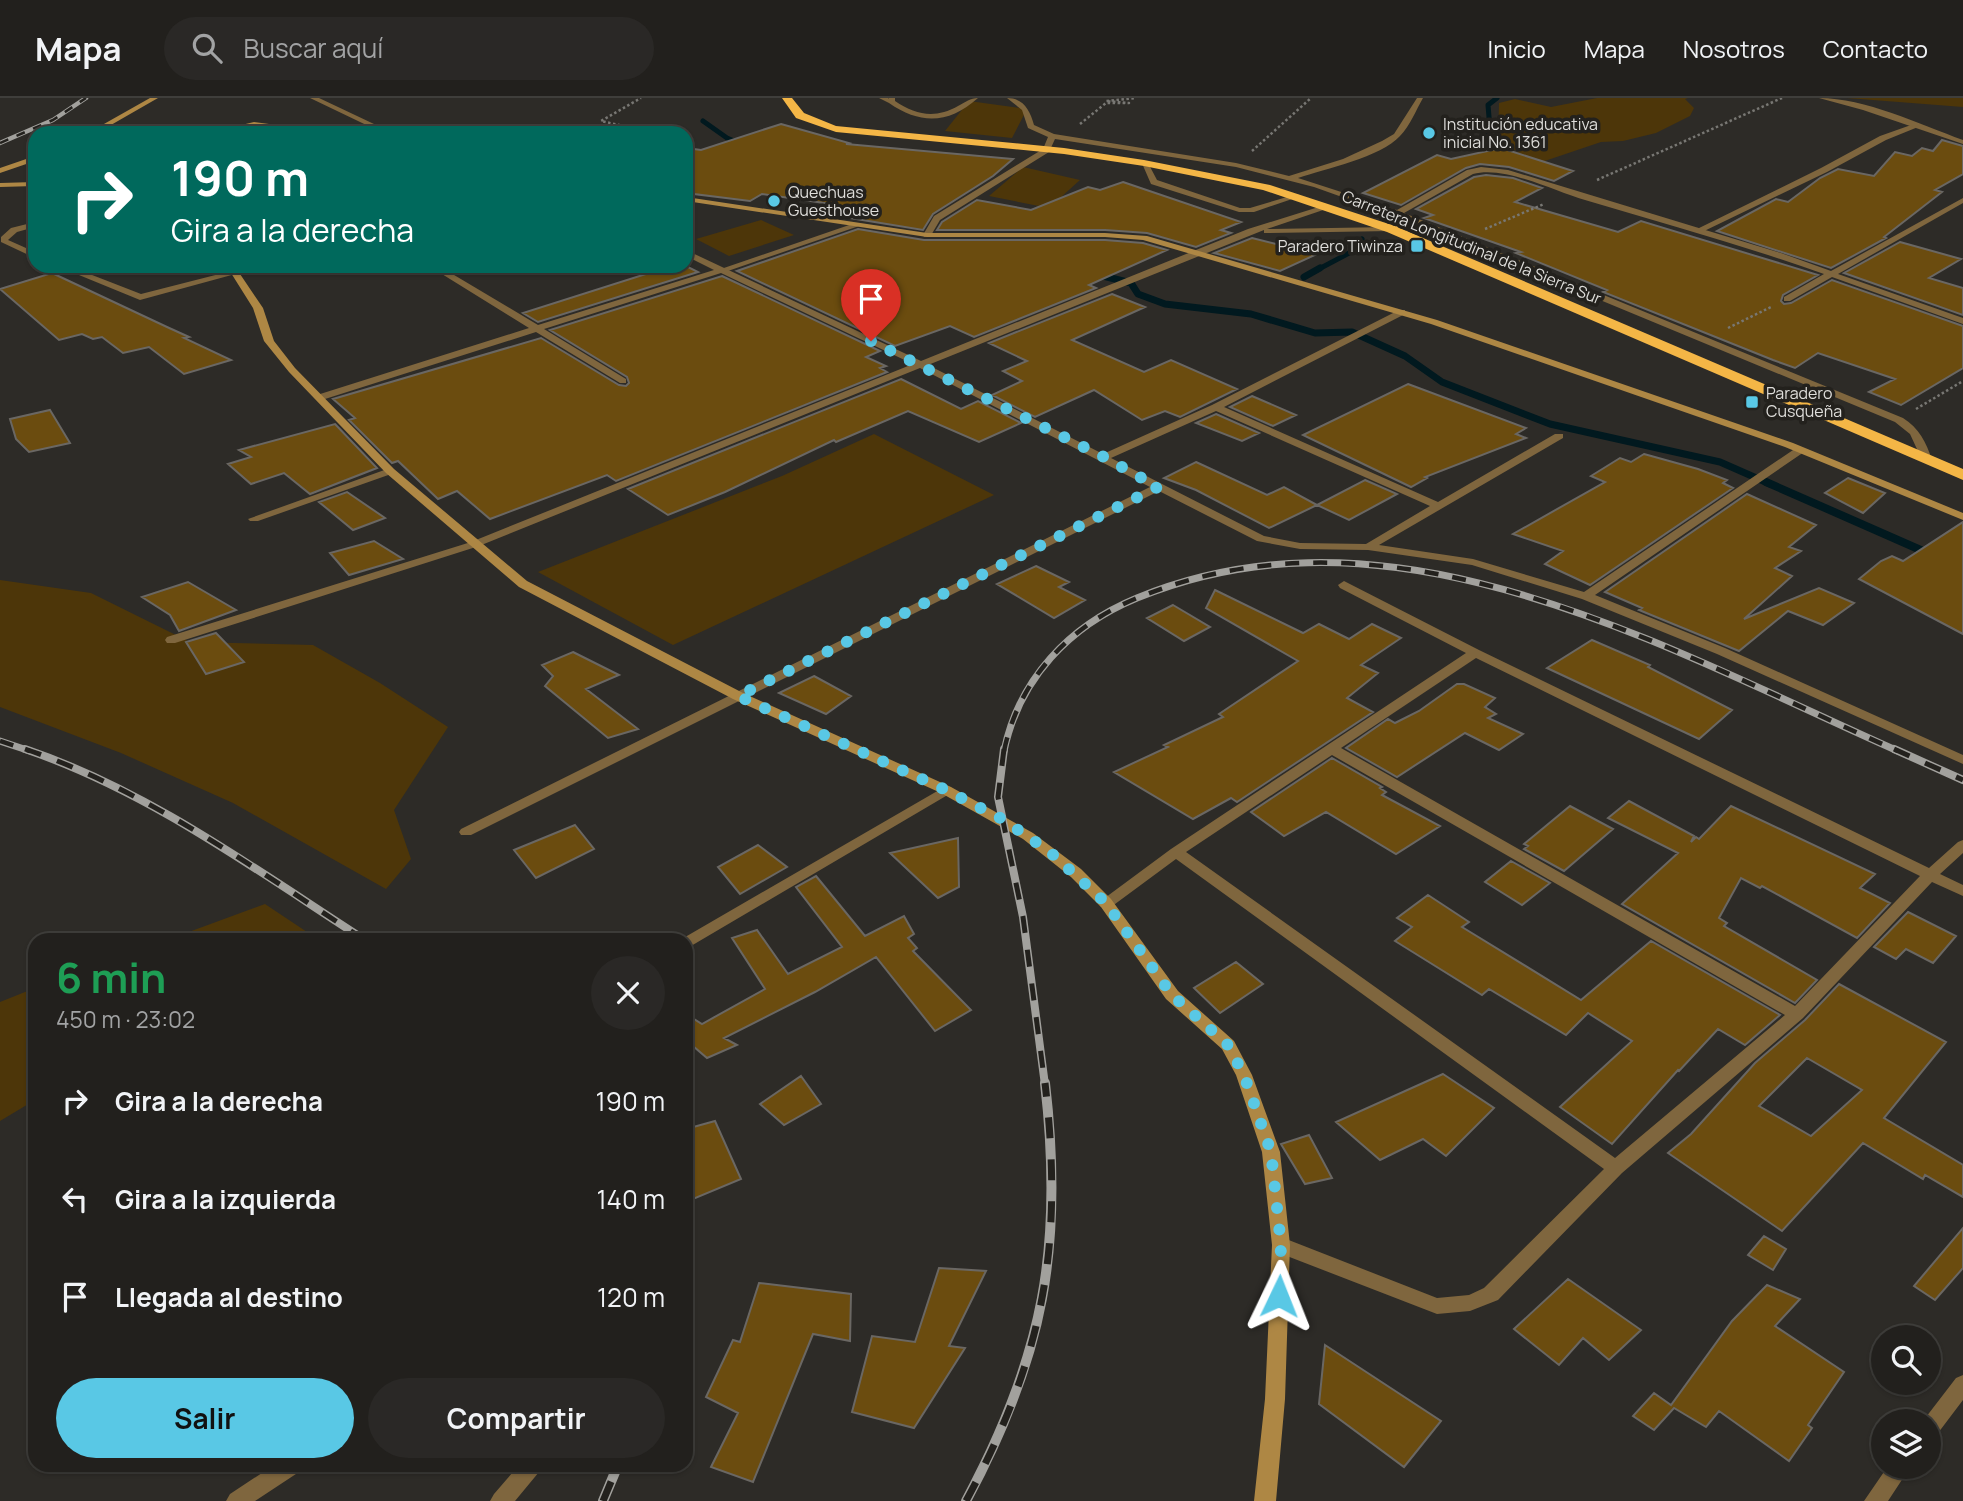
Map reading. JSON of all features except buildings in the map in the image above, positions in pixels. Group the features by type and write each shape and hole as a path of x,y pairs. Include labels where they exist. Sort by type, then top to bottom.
{"highway":[{"name":"Carretera Longitudinal de la Sierra Sur","path":"787,98 793,111 803,118 836,130 1046,150 1144,163 1266,187 1297,196 1391,229 1963,475"}],"street":[{"path":"105,126 155,98"},
{"path":"313,98 374,126"},
{"path":"882,98 891,100 906,113 932,118 948,116 975,98"},
{"path":"1010,98 1019,102 1028,112 1031,126 1052,136 1236,165 1290,177 1398,213 1899,419 1910,426 1921,440 1927,460"},
{"path":"1290,177 1362,154 1391,139 1420,98"},
{"path":"1822,98 1864,108 1963,142"},
{"path":"243,126 269,126"},
{"path":"1698,231 1883,138 1914,127"},
{"path":"928,235 937,218 1046,150 1052,136"},
{"path":"0,171 28,161"},
{"path":"1144,163 1154,182 1227,208 1251,210 1297,196"},
{"path":"1398,213 1471,172 1494,169 1698,231 1963,321"},
{"path":"0,185 28,184"},
{"path":"693,200 928,235 1125,236 1198,253 1402,312 1800,450 1963,517"},
{"path":"1787,299 1963,200"},
{"path":"171,640 475,544 1251,231 1328,206"},
{"path":"1251,231 1391,229 1420,222"},
{"path":"321,397 858,225"},
{"path":"28,226 14,230 4,239 5,242 28,252"},
{"path":"693,256 920,365 1261,539 1300,546 1368,547 1473,562 1586,596 1721,651 1963,760"},
{"path":"79,273 140,297 235,273 258,308 269,341 292,370 390,471 523,584 738,696 946,790 1028,836 1076,873 1106,903 1172,995 1228,1045 1244,1075 1271,1152 1281,1245 1275,1399 1265,1501"},
{"path":"444,273 623,381"},
{"path":"1104,457 1216,407 1402,312"},
{"path":"1216,407 1439,506"},
{"path":"1368,547 1559,436"},
{"path":"1586,596 1800,450"},
{"path":"254,519 390,471"},
{"path":"466,832 1158,487"},
{"path":"1345,585 1475,653 1963,891"},
{"path":"1106,903 1176,852 1475,653"},
{"path":"1332,749 1797,1014"},
{"path":"693,939 946,790"},
{"path":"1281,1245 1437,1306 1470,1303 1491,1294 1616,1168 1797,1014 1930,875 1963,845"},
{"path":"1176,852 1616,1168"},
{"path":"1941,1413 1963,1384"},
{"path":"237,1501 281,1472"},
{"path":"501,1501 526,1472"},
{"path":"1875,1501 1891,1479"}],"path":[{"path":"624,126 601,121 641,98"},
{"path":"1067,139 1084,118 1106,103 1129,103 1107,101 1136,98"},
{"path":"1236,165 1311,98"},
{"path":"1633,163 1782,98"},
{"path":"1461,239 1541,205"},
{"path":"1706,340 1787,299"},
{"path":"1914,410 1963,381"}],"shaded area":[{"path":"1597,98 1688,98 1685,99 1694,108 1690,116 1656,133 1623,141 1601,142 1530,166 1504,158 1519,152 1498,142 1499,103 1515,99 1551,107"},
{"path":"1847,98 1963,98 1963,107"},
{"path":"969,101 1027,109 1012,138 945,131"},
{"path":"1023,167 1080,180 1049,208 989,196"},
{"path":"761,220 794,235 729,256 696,239"},
{"path":"874,434 994,495 673,645 538,572 782,476"},
{"path":"0,580 91,593 190,642 313,645 380,683 448,727 394,810 411,859 386,889 233,803 121,753 0,707"},
{"path":"265,904 308,933 186,933"},
{"path":"28,991 28,1104 0,1121 0,1002"}],"waterway":[{"path":"1481,147 1490,129 1488,105 1497,98"},
{"path":"703,121 727,138 741,144"},
{"path":"1317,270 1351,252 1362,239"},
{"path":"1304,277 1320,268"},
{"path":"1099,275 1131,283 1138,294 1165,304 1251,314 1315,333 1352,332 1405,356 1442,382 1550,424 1720,462 1770,484"},
{"path":"1766,482 1932,555"}],"railway":[{"path":"39,126 86,98"},
{"path":"0,143 28,131"},
{"path":"1004,751 1011,725 1035,678 1069,640 1112,610 1137,598 1234,570 1332,563 1430,573 1527,596 1623,629 1898,751"},
{"path":"0,741 30,751"},
{"path":"25,749 71,766 158,809 354,933"},
{"path":"1004,749 998,797 1023,917 1045,1085"},
{"path":"1894,749 1963,780"},
{"path":"966,1501 993,1448 1014,1397 1042,1299 1052,1197 1045,1083"},
{"path":"603,1501 615,1472"}],"place":[{"name":"Institución educativa inicial No. 1361","path":"1429,133"},
{"name":"Quechuas Guesthouse","path":"774,201"},
{"name":"Paradero Tiwinza","path":"1417,246"},
{"name":"Paradero Cusqueña","path":"1752,402"}],"route":[{"path":"871,341 1104,457 1158,487 738,696 946,790 1002,819 1049,851 1106,903 1172,995 1228,1045 1244,1075 1271,1152 1281,1245 1279,1296"}]}
